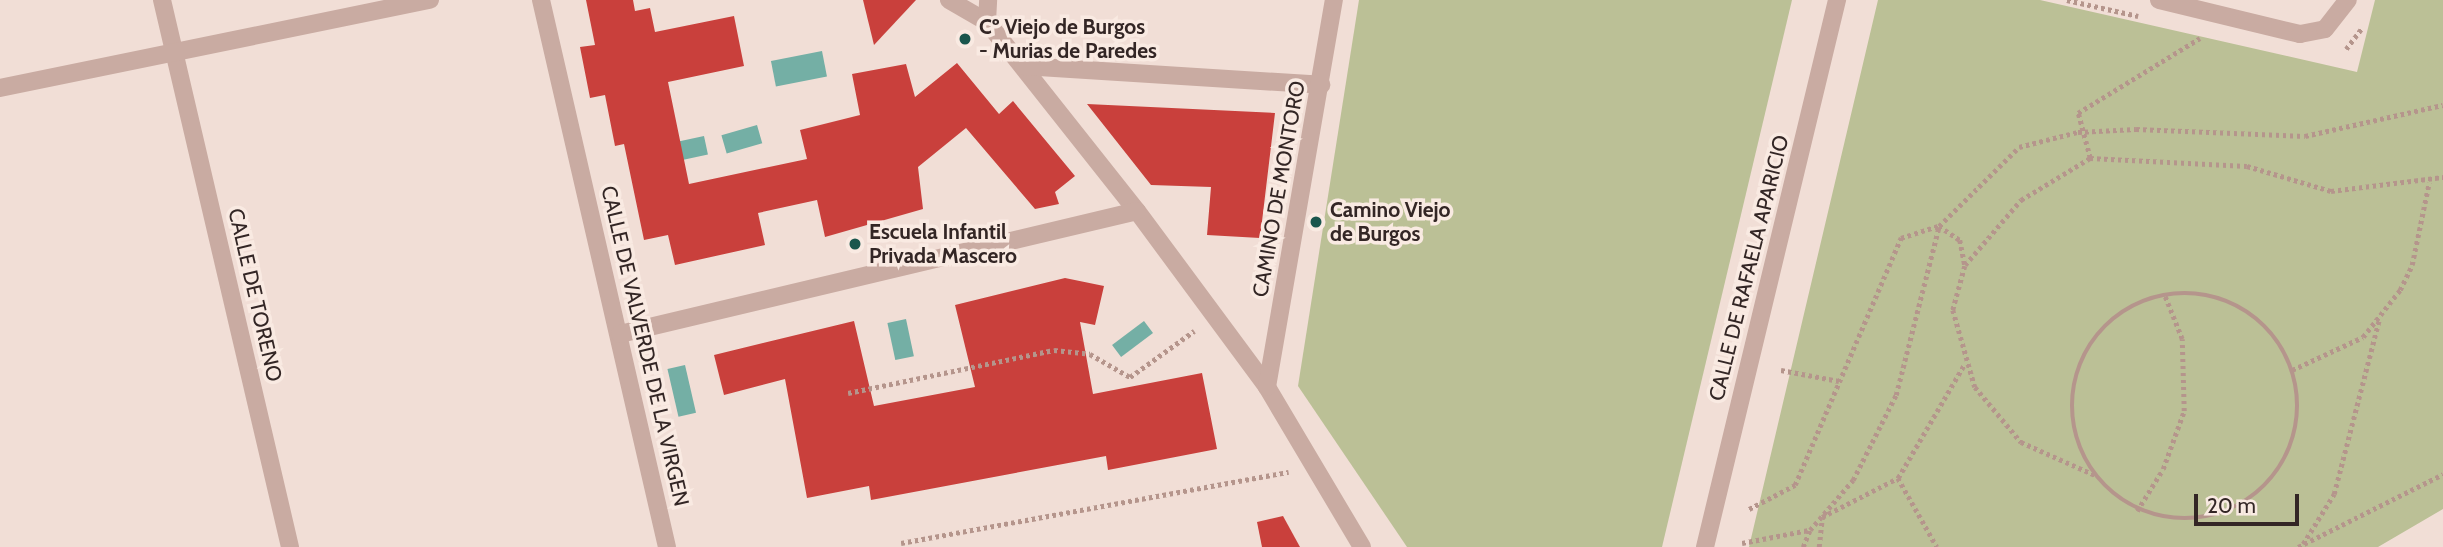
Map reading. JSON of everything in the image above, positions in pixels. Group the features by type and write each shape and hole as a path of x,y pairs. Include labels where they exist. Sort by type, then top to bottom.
{"street":[{"name":"CALLE DE TORENO","path":"162,0 290,547"},
{"path":"0,88 430,0"},
{"name":"CALLE DE VALVERDE DE LA VIRGEN","path":"541,0 579,155 667,547"},
{"path":"949,0 987,22 1137,211 1267,387 1363,547"},
{"path":"987,22 988,0"},
{"name":"CAMINO DE MONTORO","path":"1267,387 1334,0"},
{"name":"CALLE DE RAFAELA APARICIO","path":"1705,547 1837,0"},
{"path":"2159,0 2300,34 2325,29 2348,0"},
{"path":"1023,66 1321,85"},
{"path":"620,334 1137,211"}],"path":[{"path":"2090,158 2078,132 2078,113 2234,18"},
{"path":"1749,509 1795,485 1901,238 1939,226 2019,147 2078,132 2305,136 2443,105"},
{"path":"1965,266 2021,200 2090,158 2247,166 2331,191 2429,183 2443,177"},
{"path":"2292,370 2363,337 2379,318 2412,265 2429,183"},
{"path":"1939,226 1961,240 1965,266 1953,310 1964,364 2021,442 2095,475 2137,510 2175,521 2225,514 2260,494 2285,463 2298,425 2292,370 2272,331 2241,306 2203,293 2164,294 2126,308 2097,334 2074,377 2071,417 2082,455 2095,475"},
{"path":"1803,547 1810,530 1853,480 1896,395 1939,226"},
{"path":"2137,510 2163,469 2184,411 2182,339 2164,294"},
{"path":"2300,545 2334,494 2380,334 2379,318"},
{"path":"848,393 1054,351 1090,354 1130,377 1189,335"},
{"path":"1822,517 1898,478 1964,364"},
{"path":"1782,370 1839,381"},
{"path":"901,543 1277,474"},
{"path":"2300,545 2443,474"},
{"path":"1898,478 1937,547"},
{"path":"1819,547 1822,517"},
{"path":"1742,543 1810,530"}],"green space":[{"path":"1359,0 1792,0 1662,547 1407,547 1298,386"},
{"path":"1878,0 2040,0 2357,72 2375,0 2443,0 2443,509 2378,547 1749,547"}],"water":[{"path":"822,51 827,77 776,86 771,61"},
{"path":"757,125 762,143 727,153 721,135"},
{"path":"704,136 708,155 671,162 667,144"},
{"path":"906,319 914,356 895,360 887,323"},
{"path":"1144,321 1153,333 1121,357 1112,345"},
{"path":"685,365 696,413 678,417 667,369"}],"building":[{"path":"586,0 633,0 635,11 650,8 655,32 734,16 744,66 668,82 689,184 807,159 800,130 860,115 852,74 906,64 915,97 957,63 999,114 1013,101 1075,176 1055,192 1059,204 1035,209 966,128 918,167 923,209 825,237 817,200 758,213 765,245 675,265 668,235 644,240 624,144 615,146 605,95 590,98 580,47 595,45"},
{"path":"863,0 916,0 874,45"},
{"path":"1087,104 1275,113 1260,238 1207,235 1211,187 1151,185"},
{"path":"1065,278 1104,286 1095,325 1080,322 1093,394 1202,373 1217,449 1108,470 1106,456 871,500 869,486 807,498 785,379 724,395 714,355 854,321 874,406 975,387 955,305"},
{"path":"1283,516 1300,547 1262,547 1257,522"}],"place":[{"name":"Cº Viejo de Burgos - Murias de Paredes","path":"965,39"},
{"name":"Camino Viejo de Burgos","path":"1316,222"},
{"name":"Escuela Infantil Privada Mascero","path":"855,244"}]}
